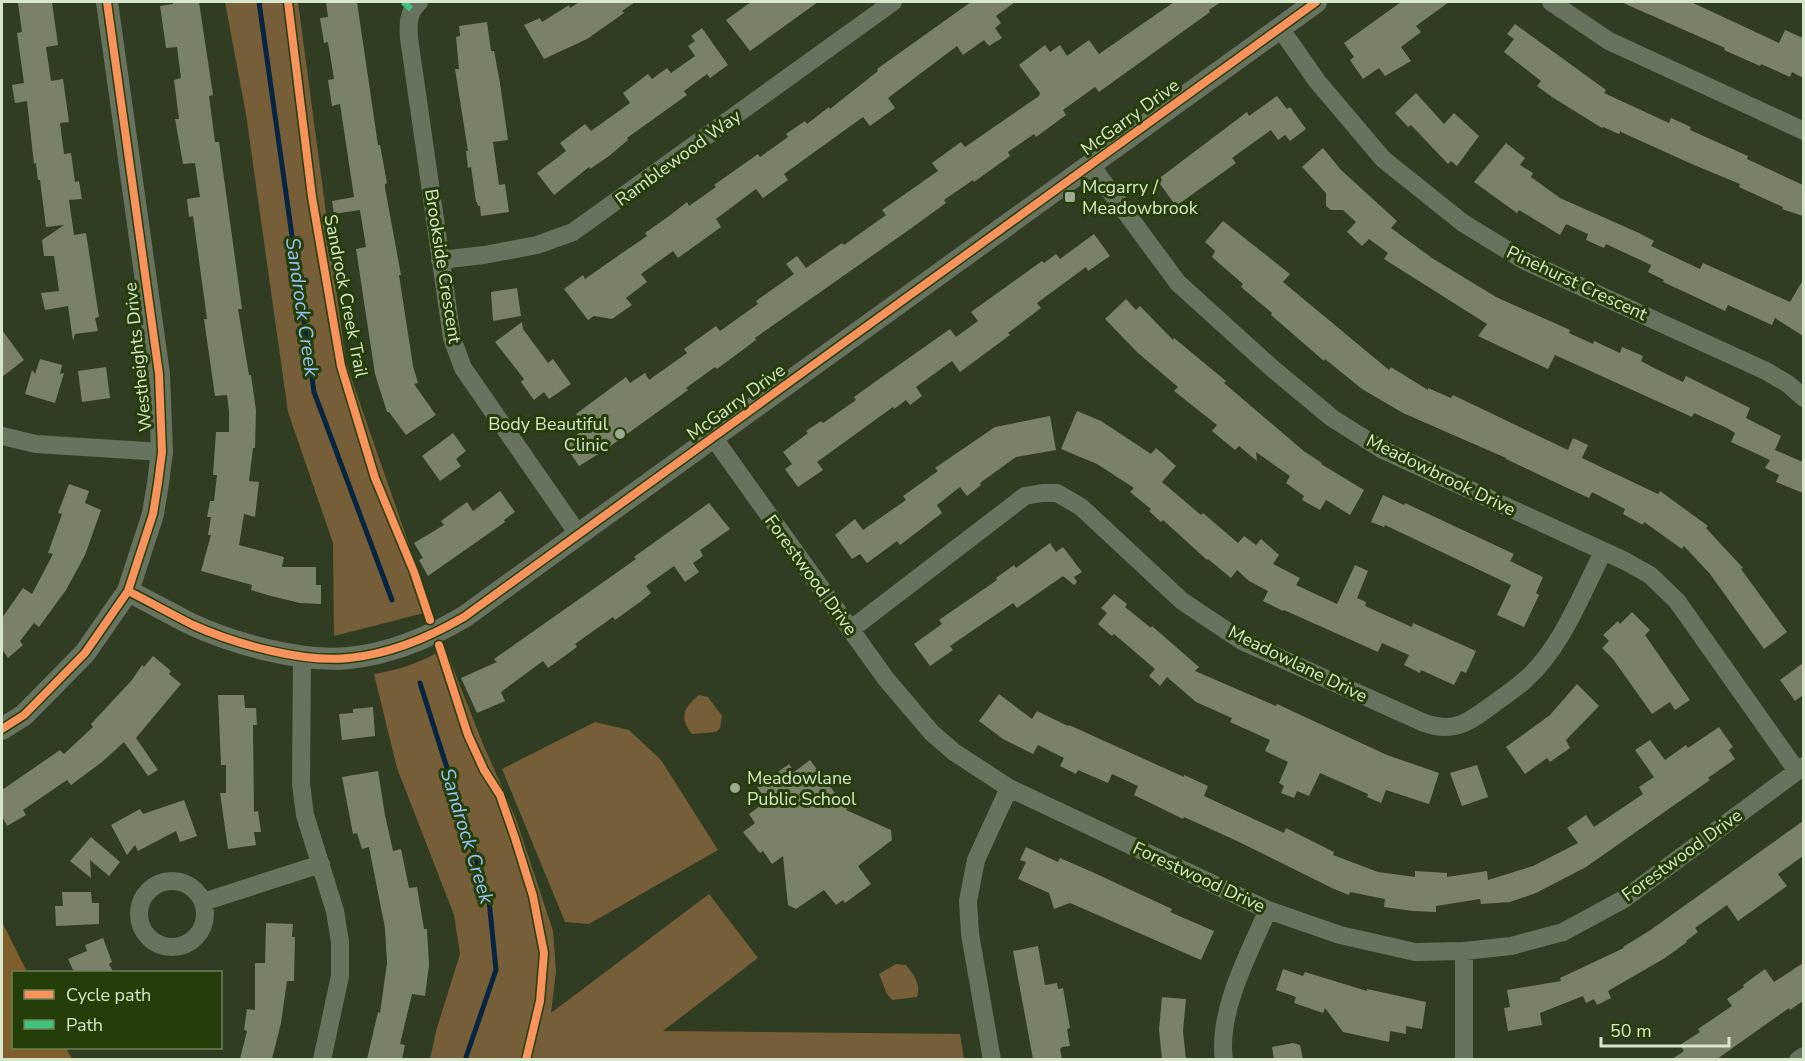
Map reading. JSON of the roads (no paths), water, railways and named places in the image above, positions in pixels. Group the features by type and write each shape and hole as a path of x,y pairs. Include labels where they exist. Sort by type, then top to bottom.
{"street":[{"name":"Westheights Drive","path":"2,729 24,715 85,653 128,591 153,514 162,452 159,374 107,2"},
{"name":"Brookside Crescent","path":"419,2 411,9 408,22 409,38 452,338 463,368 578,534"},
{"name":"Ramblewood Way","path":"440,260 537,245 573,232 893,2"},
{"name":"McGarry Drive","path":"128,591 195,626 253,647 302,657 347,658 386,652 435,634 464,617 1316,2"},
{"path":"1551,2 1609,41 1803,131"},
{"name":"Pinehurst Crescent","path":"1280,28 1317,81 1383,159 1463,223 1525,261 1766,371 1788,384 1803,398"},
{"name":"Meadowbrook Drive","path":"1090,164 1178,283 1273,369 1332,418 1381,449 1650,575 1677,601 1800,768"},
{"path":"2,436 36,444 162,452"},
{"name":"Forestwood Drive","path":"713,437 886,679 932,732 954,752 1009,788 1268,910 1340,935 1415,952 1464,951 1511,946 1563,932 1624,899 1800,768"},
{"name":"Meadowlane Drive","path":"850,630 1026,496 1057,493 1081,507 1182,601 1242,640 1422,722 1436,727 1452,728 1470,721 1527,679 1552,649 1604,552"},
{"path":"302,657 301,784 305,815 335,911 340,942 340,976 322,1059"},
{"path":"992,1059 970,934 968,901 976,860 1009,788"},
{"path":"203,902 321,864"},
{"path":"1224,1059 1225,1027 1232,994 1268,910"},
{"path":"1464,951 1464,1059"},
{"path":"1798,1059 1803,1056"}],"waterway":[{"name":"Sandrock Creek","path":"259,2 314,392 392,600"},
{"name":"Sandrock Creek","path":"420,683 489,900 496,970 465,1060"}],"place":[{"name":"Mcgarry / Meadowbrook","path":"1070,197"},
{"name":"Body Beautiful Clinic","path":"620,434"},
{"name":"Meadowlane Public School","path":"735,788"}]}
